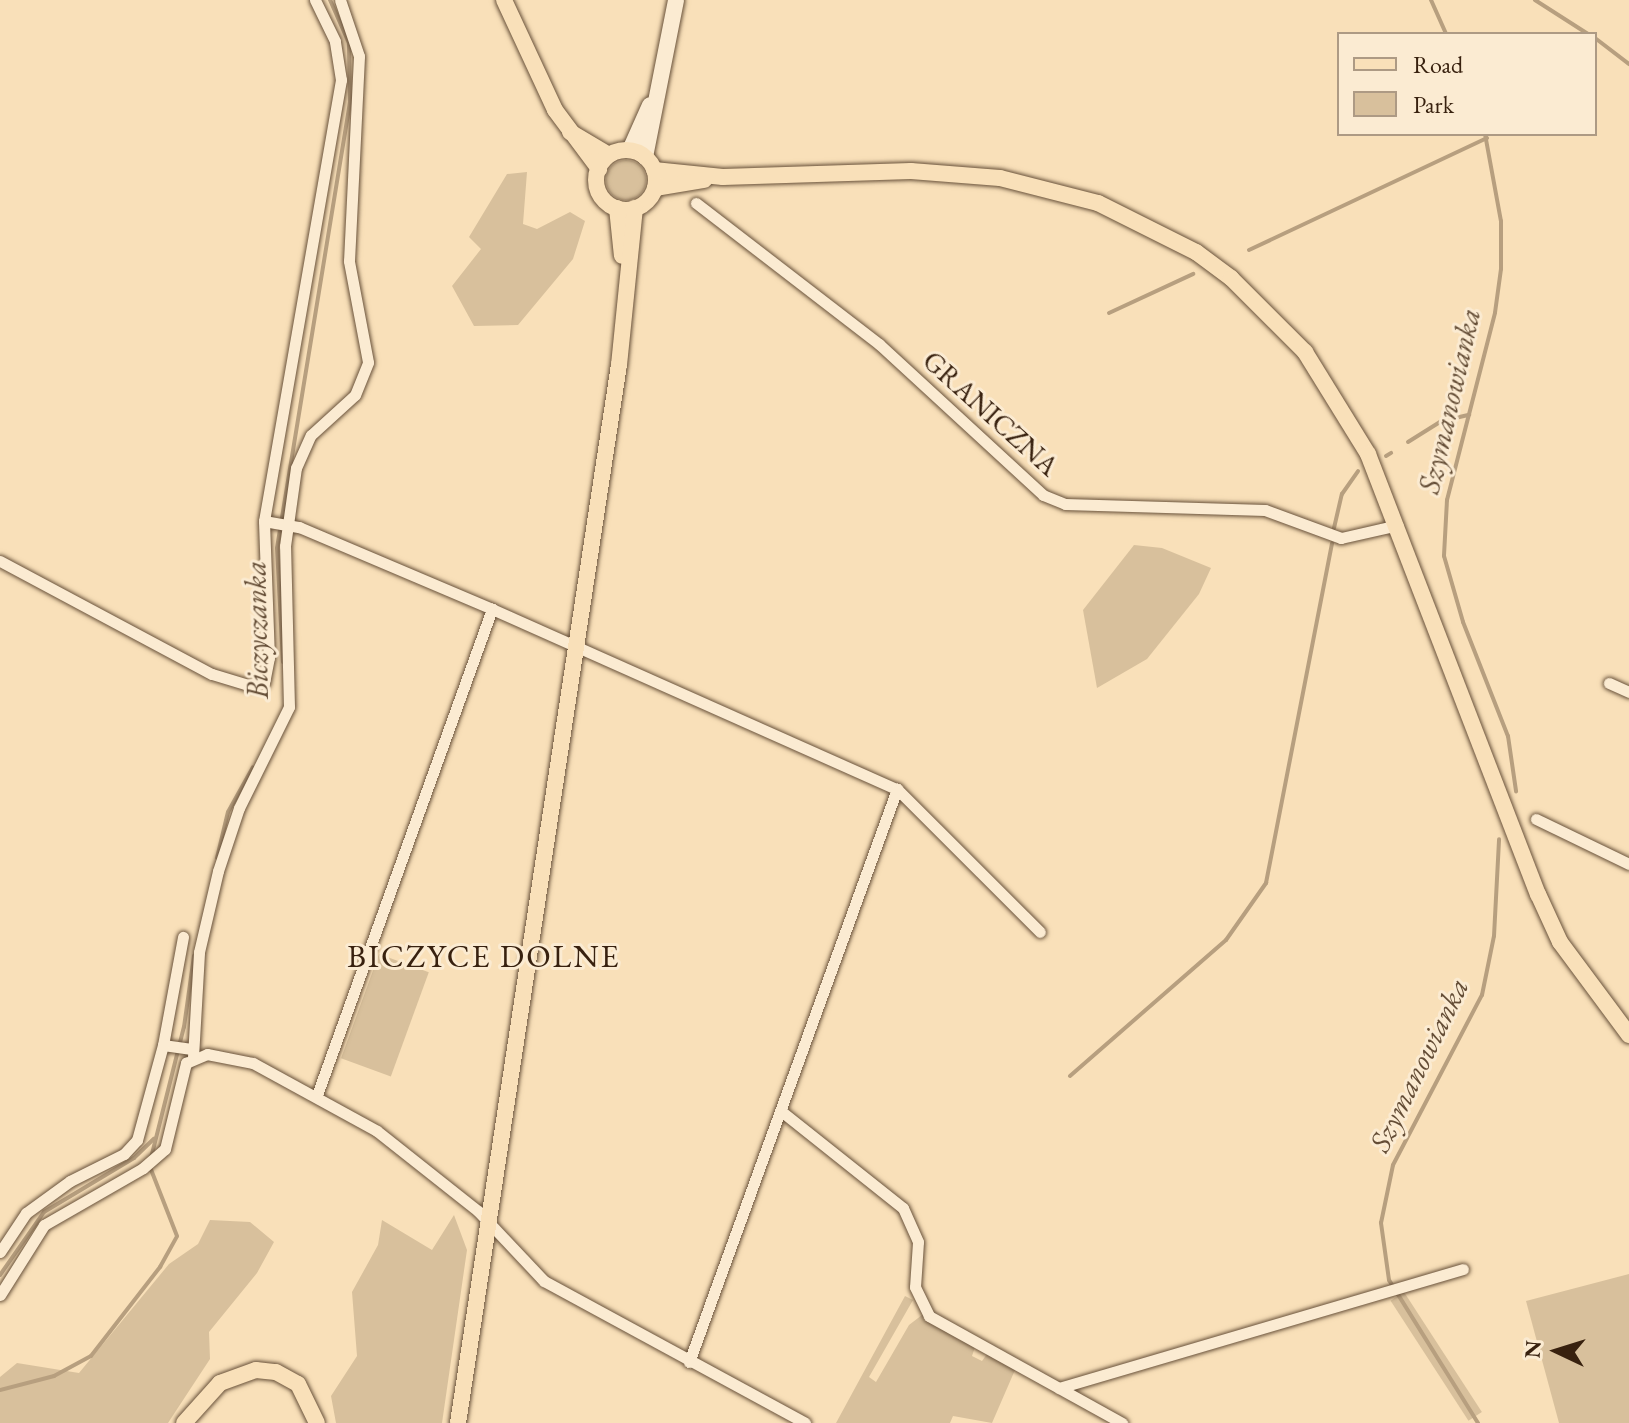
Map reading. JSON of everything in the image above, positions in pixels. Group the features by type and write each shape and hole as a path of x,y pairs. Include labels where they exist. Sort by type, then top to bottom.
{"main road":[{"path":"504,0 542,85 570,132 604,162 643,159 723,177"},
{"path":"655,188 643,159 676,0"},
{"path":"604,162 601,195 617,208 635,208"},
{"path":"458,1423 576,647 635,208 655,188 723,177 957,173 1047,188 1136,220 1231,278 1305,352 1350,420 1398,525 1538,894 1560,942 1629,1035"},
{"path":"617,208 626,289"},
{"path":"184,1423 220,1383 256,1370 281,1374 298,1384 317,1423"}],"street":[{"path":"0,561 212,674 247,685 264,683 269,658 264,521 341,80 335,41 315,0"},
{"path":"0,1252 26,1213 70,1181 132,1148 180,1049 218,871 239,808 289,707 287,524 303,448 355,395 368,362 349,261 359,56 340,0"},
{"name":"GRANICZNA","path":"696,203 879,344 1043,495 1065,504 1265,510 1341,538 1398,525"},
{"path":"264,521 287,524 492,609 897,789 1040,932"},
{"path":"317,1095 492,609"},
{"path":"1609,683 1629,692"},
{"path":"689,1362 897,789"},
{"path":"1536,819 1629,864"},
{"path":"0,1295 44,1225 147,1166 165,1149 179,1083 183,937"},
{"path":"180,1049 253,1063 317,1095 377,1131 489,1221 544,1281 805,1423"},
{"path":"781,1111 903,1208 918,1242 915,1287 929,1316 1122,1423"},
{"path":"26,1213 44,1225"},
{"path":"1059,1388 1463,1269"}],"green space":[{"path":"626,160 640,166 646,180 640,194 626,200 612,194 606,180 612,166"},
{"path":"527,172 523,224 537,229 570,212 585,221 573,259 518,325 474,326 452,286 481,249 469,237 507,174"},
{"path":"1134,545 1162,548 1211,568 1199,594 1147,659 1097,688 1083,610"},
{"path":"379,954 429,972 391,1076 341,1058"},
{"path":"454,1215 467,1250 442,1423 336,1423 331,1396 357,1356 352,1292 378,1245 382,1220 432,1250"},
{"path":"210,1220 250,1222 274,1242 257,1273 209,1332 210,1359 168,1423 0,1423 0,1377 17,1363 79,1373 169,1264 198,1244"},
{"path":"1629,1274 1629,1423 1559,1423 1526,1301"},
{"path":"1404,1292 1482,1412 1468,1421 1391,1301"},
{"path":"905,1296 913,1300 869,1377 876,1382 909,1325 922,1315 975,1347 972,1356 982,1361 987,1354 1015,1370 992,1423 953,1416 950,1423 836,1423"}],"waterway":[{"name":"Biczyczanka","path":"283,662 277,548 350,102 349,43 330,0"},
{"name":"Szymanowianka","path":"1431,0 1445,32"},
{"path":"1535,0 1585,32"},
{"path":"1597,40 1629,64"},
{"name":"Szymanowianka","path":"1485,136 1501,221 1501,269 1495,313 1447,500 1444,556 1463,622 1508,736 1516,791"},
{"path":"1249,250 1487,138"},
{"path":"1109,313 1193,274"},
{"path":"1408,442 1442,421 1469,415"},
{"path":"1386,456 1391,453"},
{"path":"1334,528 1342,494 1358,471"},
{"path":"1070,1076 1226,940 1266,883 1332,543"},
{"name":"Biczyczanka","path":"217,858 228,812 253,767"},
{"name":"Szymanowianka","path":"1478,1423 1389,1280 1381,1223 1393,1165 1482,995 1494,936 1499,839"},
{"name":"Biczyczanka","path":"151,1158 184,1027 194,956"},
{"path":"0,1275 44,1212 134,1158 154,1139"},
{"name":"Biczyczanka","path":"0,1390 54,1376 91,1356 160,1267 177,1236 150,1167"}],"district":[{"name":"BICZYCE DOLNE","path":"484,956"}]}
